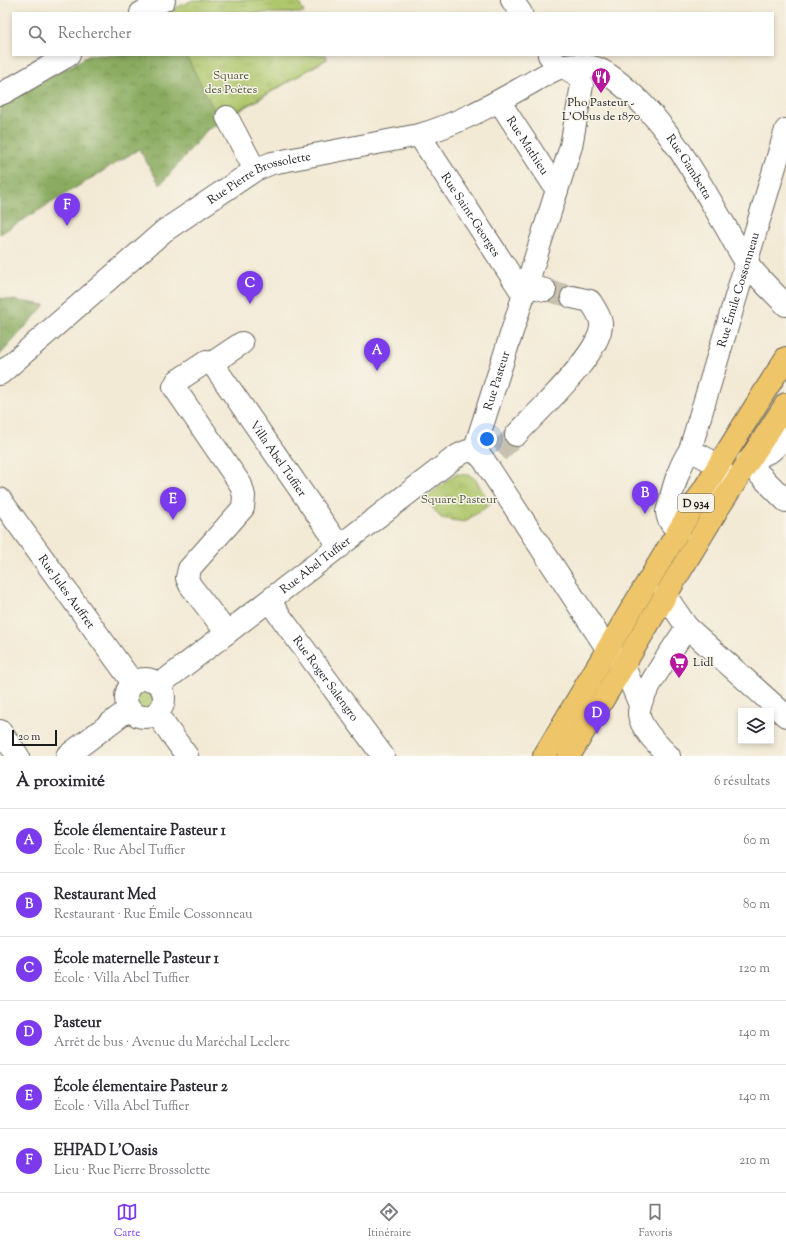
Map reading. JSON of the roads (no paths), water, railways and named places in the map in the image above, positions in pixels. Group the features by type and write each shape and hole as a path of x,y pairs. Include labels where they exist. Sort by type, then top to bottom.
{"main road":[{"name":"D 934","path":"569,756 604,698 634,604 786,358"},
{"name":"D 934","path":"544,756 584,686 616,657 665,595 747,462 786,404"}],"street":[{"path":"143,12 164,0"},
{"path":"512,0 519,12"},
{"path":"0,94 67,56"},
{"name":"Rue Pierre Brossolette","path":"0,374 164,231 255,170 272,163 419,135 446,127 499,101 557,61"},
{"name":"Rue Pasteur","path":"486,456 556,190 571,146 582,85 580,79 575,73 557,61"},
{"name":"Rue Gambetta","path":"557,61 593,66 603,71 614,78 647,109 679,148 747,263 786,305"},
{"name":"Rue Mathieu","path":"499,101 556,190"},
{"path":"227,117 255,170"},
{"name":"Rue Émile Cossonneau","path":"679,531 668,519 667,512 680,469 690,450 786,130"},
{"name":"Rue Saint-Georges","path":"419,135 531,289"},
{"path":"516,434 571,378 598,341 601,323 597,312 590,301 572,297"},
{"path":"227,633 186,578 189,569 243,508 244,496 241,485 174,387 177,380 206,362 214,366 242,343"},
{"name":"Villa Abel Tuffier","path":"214,366 340,547"},
{"path":"786,437 771,451 747,462 786,501"},
{"path":"690,450 718,466 723,472 724,478 717,510"},
{"name":"Rue Abel Tuffier","path":"159,685 454,458 468,451 486,456"},
{"path":"486,456 616,657 640,705"},
{"name":"Rue Jules Auffret","path":"0,499 133,684"},
{"path":"665,595 687,627 786,716"},
{"name":"Rue Roger Salengro","path":"269,601 383,756"},
{"path":"669,756 648,734 638,715 640,705 657,672 687,627"},
{"path":"616,657 657,672"},
{"path":"144,680 149,680 159,685 164,697 163,703 156,713 144,717 139,716 130,708 127,703 127,692 133,684 144,680"},
{"path":"67,756 130,708"},
{"path":"156,713 187,756"},
{"path":"0,731 18,756"}],"tunnel":[{"path":"545,290 572,297"},
{"path":"498,452 516,435"}],"place":[{"name":"Pho Pasteur - L’Obus de 1870","path":"601,94"},
{"name":"EHPAD L'Oasis","path":"67,226"},
{"name":"École maternelle Pasteur 1","path":"250,304"},
{"name":"École élementaire Pasteur 1","path":"377,371"},
{"name":"Restaurant Med","path":"645,514"},
{"name":"École élementaire Pasteur 2","path":"173,520"},
{"name":"Lidl","path":"679,679"},
{"name":"Pasteur","path":"597,734"}],"park label":[{"name":"Square des Poètes","path":"231,82"},
{"name":"Square Pasteur","path":"459,499"}]}
